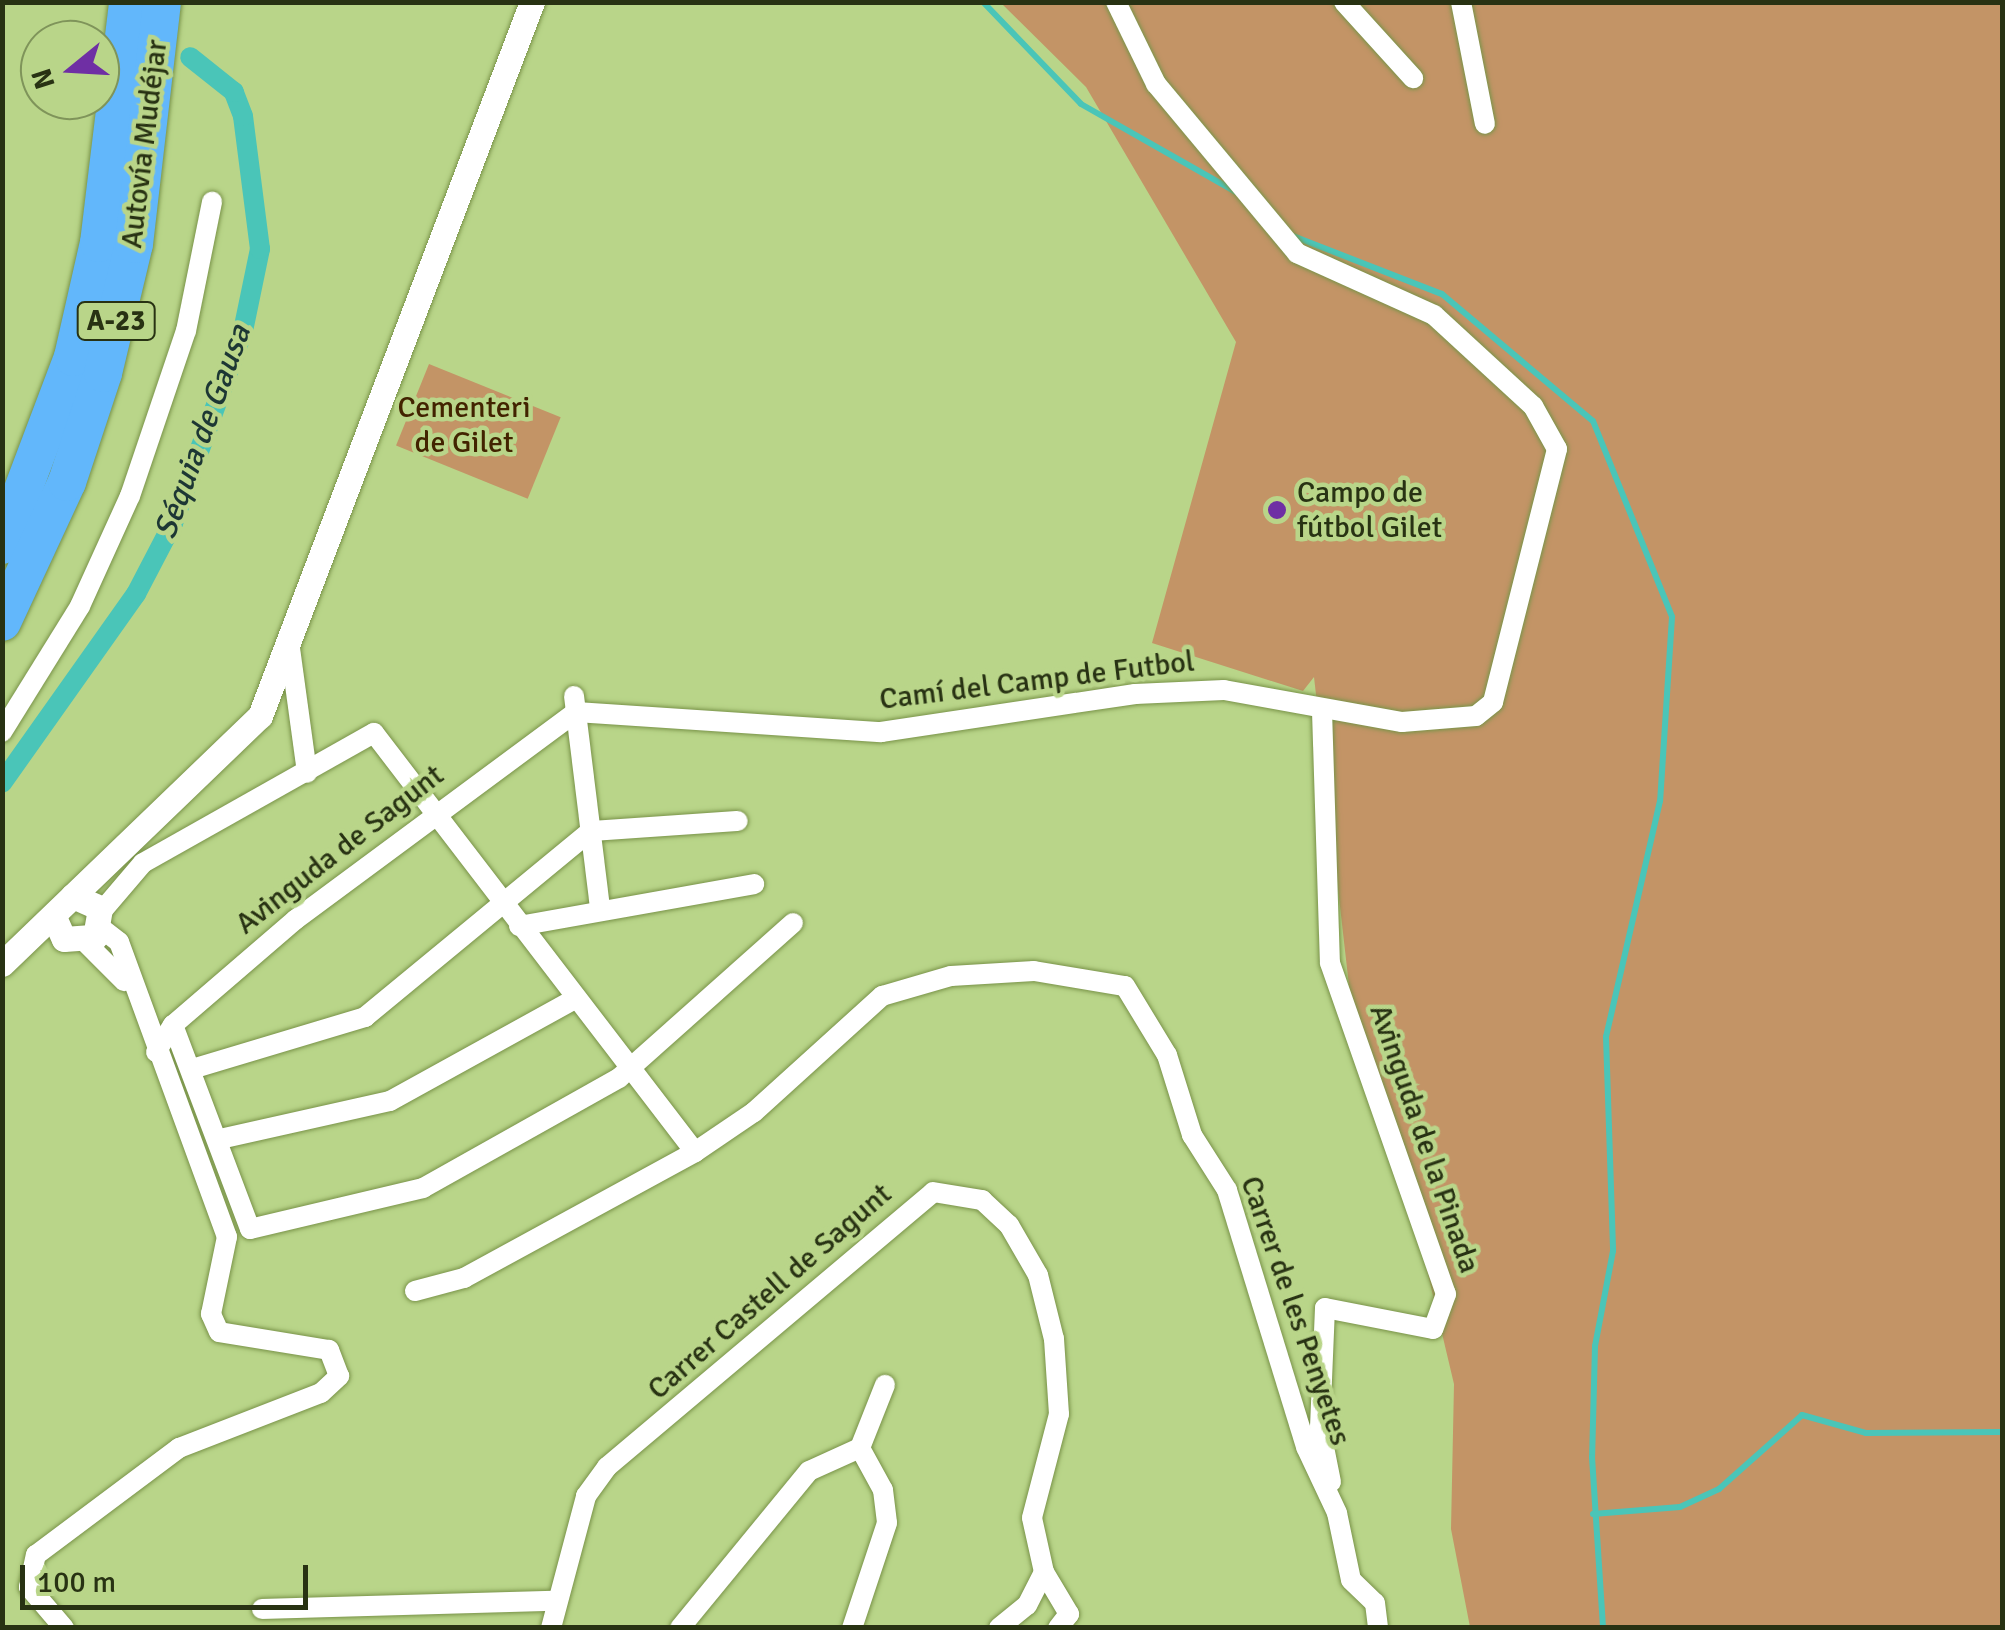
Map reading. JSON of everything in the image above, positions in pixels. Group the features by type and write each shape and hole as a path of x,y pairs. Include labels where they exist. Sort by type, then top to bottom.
{"highway":[{"name":"Autovía Mudéjar","path":"2,544 74,357 100,243 128,2"},
{"name":"Autovía Mudéjar","path":"2,622 67,482 104,373 134,244 162,2"}],"street":[{"path":"64,1628 29,1587 36,1556 179,1448 322,1393 339,1376 330,1350 219,1332 212,1314 227,1237 135,1000 85,924 73,896 138,840 260,716 532,2"},
{"name":"Camí del Camp de Futbol","path":"575,704 882,732 1224,690 1322,712 1454,720 1494,702 1557,448 1533,406 1434,315 1297,253 1205,149 1131,35 1116,2"},
{"path":"1344,2 1413,78"},
{"path":"1461,2 1485,124"},
{"path":"2,732 80,606 130,496 186,331 212,202"},
{"path":"289,641 306,773"},
{"path":"575,704 600,910"},
{"name":"Avinguda de Sagunt","path":"156,1052 173,1025 575,704"},
{"name":"Avinguda de la Pinada","path":"1322,712 1330,963 1446,1294 1433,1329 1325,1308 1320,1426 1337,1513"},
{"path":"2,967 85,924 143,862 374,733 500,898 571,1001 695,1152"},
{"path":"192,1068 365,1017 500,898 591,831 738,820"},
{"path":"85,924 138,840"},
{"path":"519,926 754,884"},
{"path":"173,1025 220,1139 250,1229 424,1188 628,1070 792,923"},
{"name":"Carrer de les Penyetes","path":"415,1291 464,1278 695,1152 754,1112 882,996 950,976 1034,971 1124,986 1167,1054 1192,1135 1226,1190 1306,1447 1337,1513 1351,1580 1374,1603 1378,1628"},
{"path":"220,1139 390,1100 571,1001"},
{"name":"Carrer Castell de Sagunt","path":"551,1628 554,1602 586,1496 607,1467 933,1192 982,1200 1038,1275 1059,1414 1032,1518 1044,1572 1068,1614 1058,1628"},
{"path":"680,1628 809,1471 860,1448 885,1385"},
{"path":"852,1628 887,1523 883,1490 860,1448"},
{"path":"999,1628 1027,1605 1044,1572"},
{"path":"262,1608 554,1602"}],"green space":[{"path":"1001,3 2002,3 2002,1627 1470,1627 1451,1529 1454,1384 1394,1131 1353,1021 1314,677 1303,691 1152,643 1236,342 1086,87"},
{"name":"Cementeri de Gilet","path":"429,364 561,417 528,499 396,446"}],"waterway":[{"path":"983,2 1081,104 1236,192"},
{"name":"Séquia de Gausa","path":"2,783 136,594 173,523 243,331 260,249 243,116 234,92 190,57"},
{"path":"1293,236 1442,294 1593,421 1672,617 1660,801 1606,1037 1613,1251 1595,1346 1592,1457 1603,1628"},
{"path":"1593,1514 1680,1507 1719,1489 1802,1415 1866,1433 2002,1432"}],"place":[{"name":"Campo de fútbol Gilet","path":"1277,510"}]}
